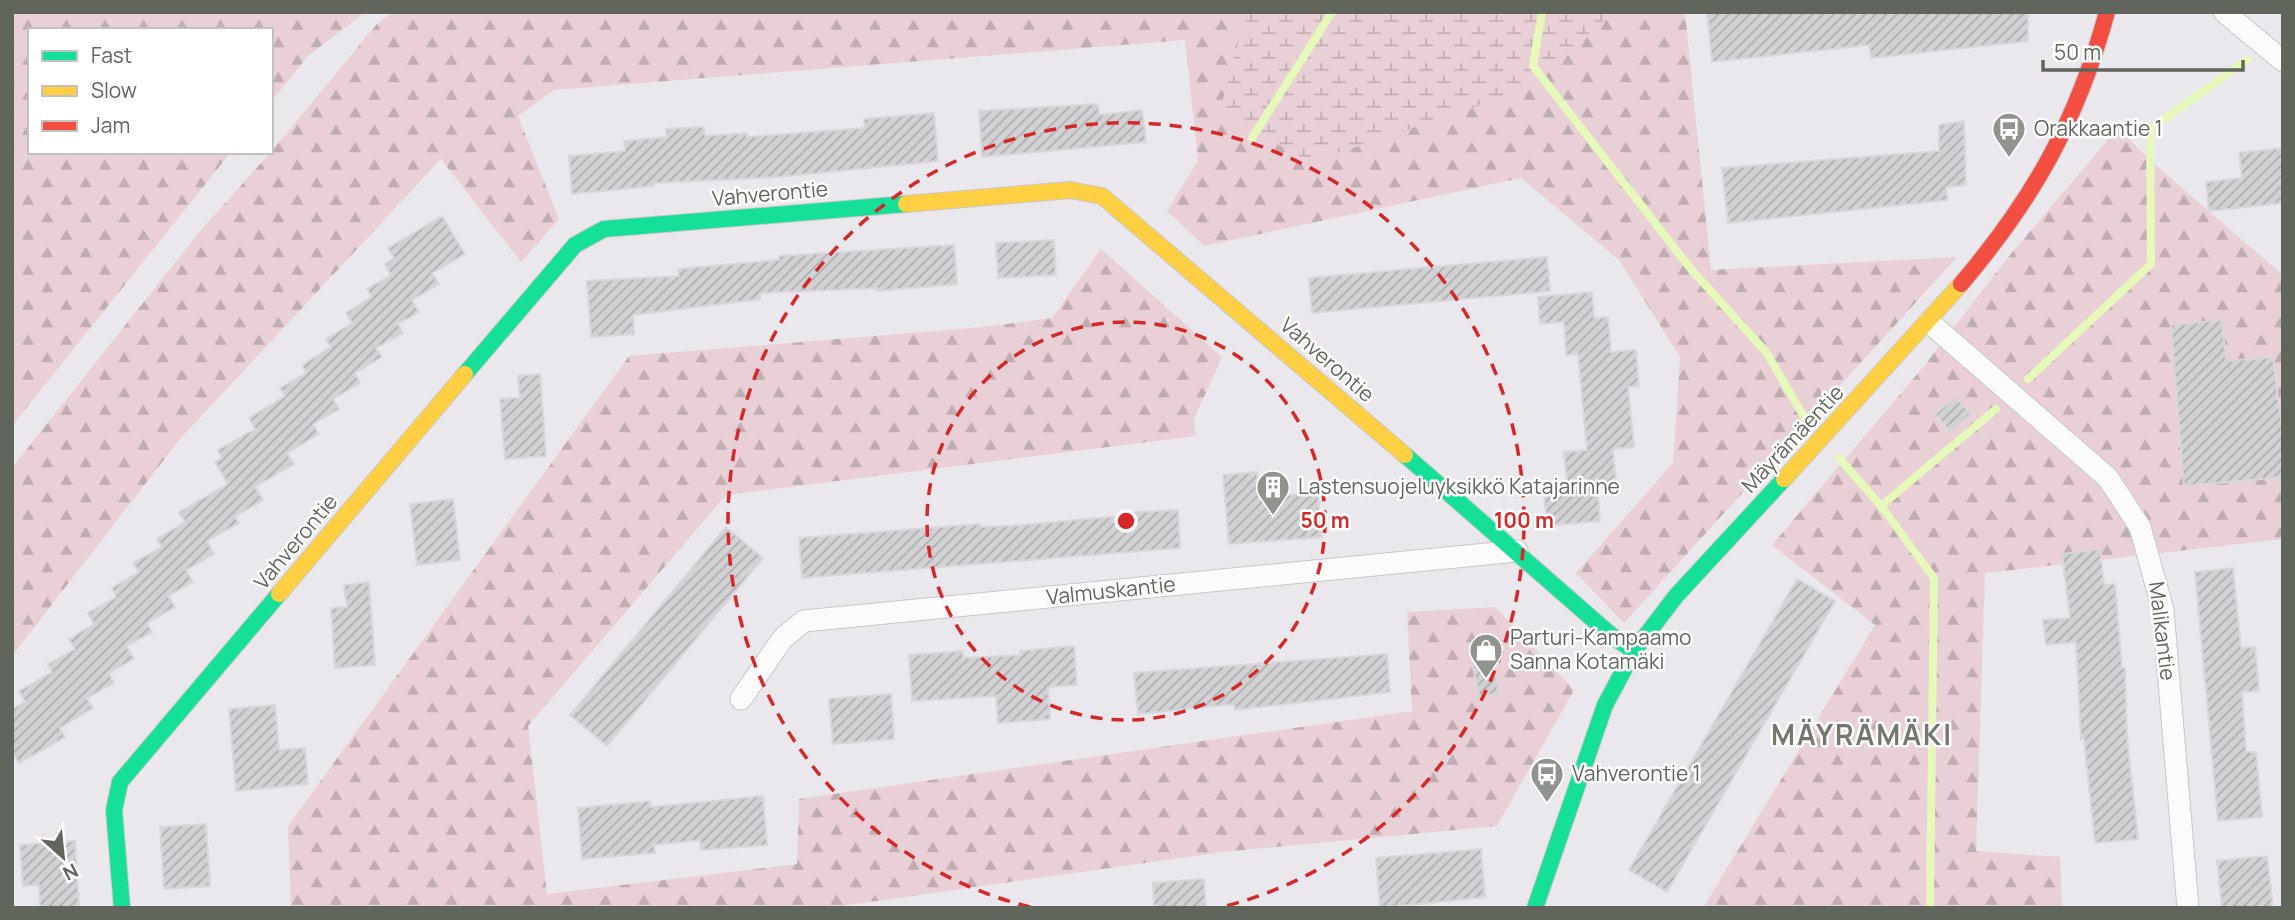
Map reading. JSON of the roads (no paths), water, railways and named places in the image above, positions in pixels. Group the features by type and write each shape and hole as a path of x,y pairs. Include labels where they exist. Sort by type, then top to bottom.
{"street":[{"name":"Mäyrämäentie","path":"1535,908 1605,705 1634,651 1676,596 1988,255 2043,172 2082,95 2107,12"},
{"path":"2224,12 2283,61"},
{"name":"Vahverontie","path":"122,908 114,810 120,782 575,245 604,229 1070,190 1102,196 1517,551 1612,636 1634,651"},
{"name":"Malikantie","path":"1929,322 2108,478 2140,527 2163,610 2188,908"},
{"name":"Valmuskantie","path":"741,699 783,638 804,621 1517,551"}],"waterway":[{"path":"1252,138 1332,12"},
{"path":"1542,12 1533,66 1690,268 1766,352 1806,420"},
{"path":"2028,379 2151,264 2150,129 2247,60"},
{"path":"1881,506 1996,409"},
{"path":"1839,458 1881,506 1934,578 1930,908"}],"place":[{"name":"Orakkaantie 1","path":"2009,159"},
{"name":"Lastensuojeluyksikkö Katajarinne","path":"1273,517"},
{"name":"Parturi-Kampaamo Sanna Kotamäki","path":"1486,680"},
{"name":"Vahverontie 1","path":"1547,804"}],"district":[{"name":"MÄYRÄMÄKI","path":"1862,735"}]}
